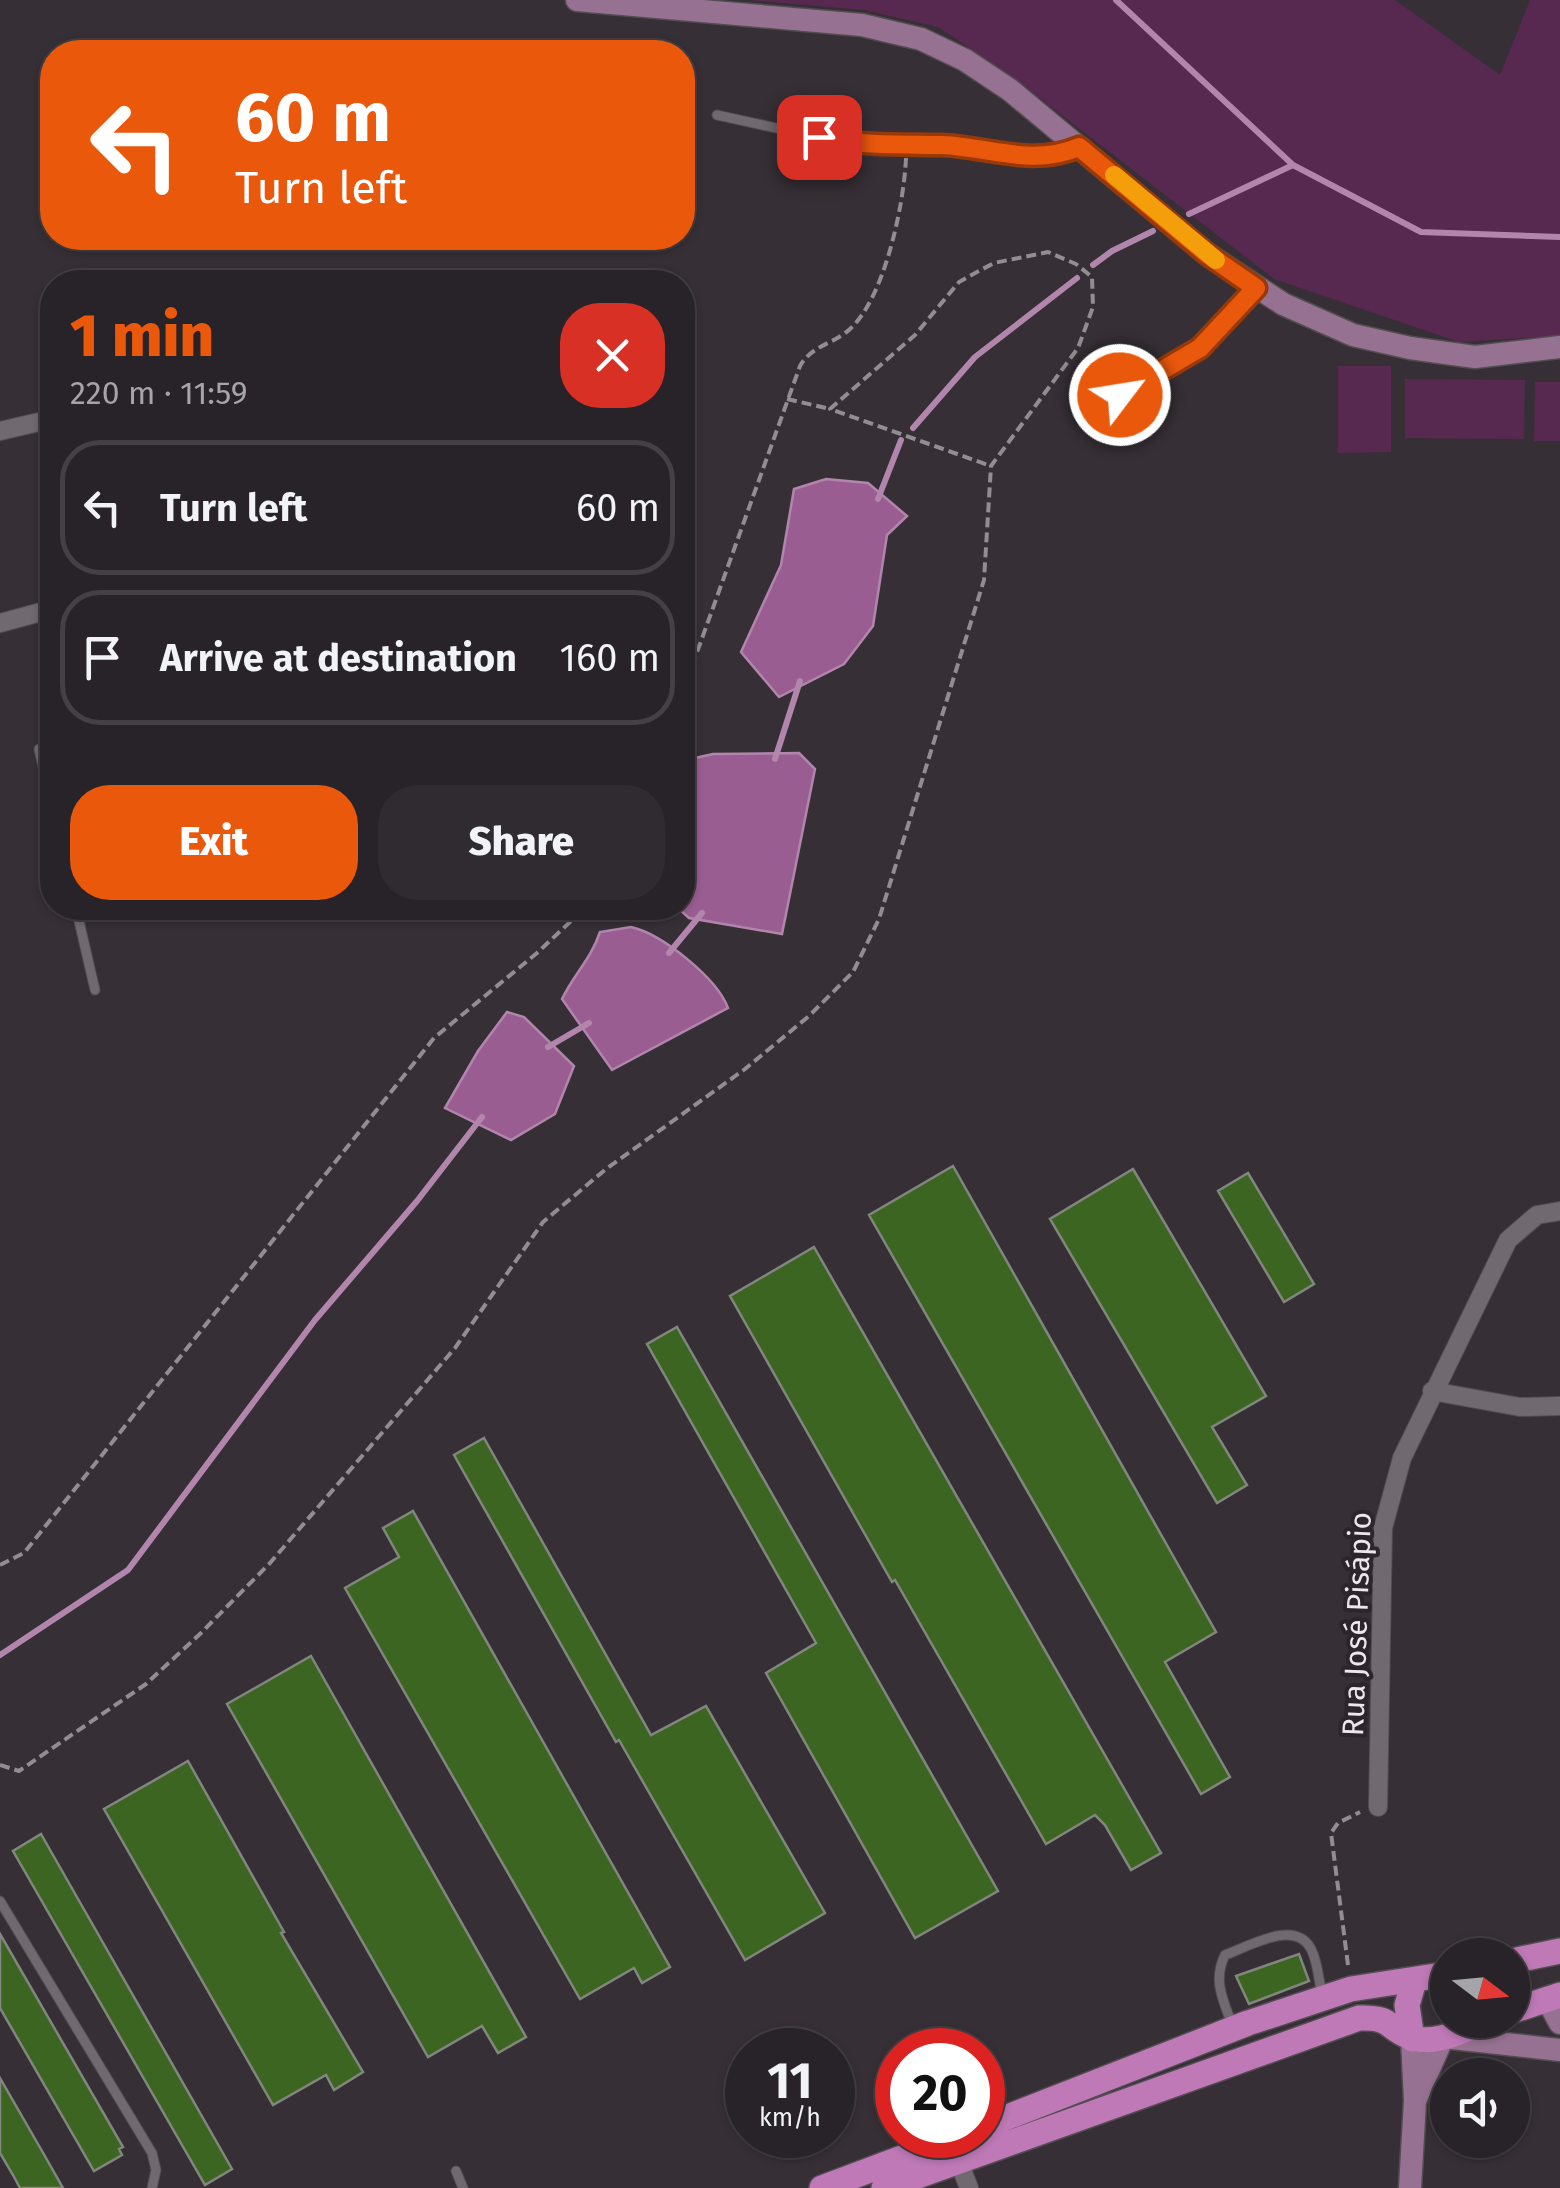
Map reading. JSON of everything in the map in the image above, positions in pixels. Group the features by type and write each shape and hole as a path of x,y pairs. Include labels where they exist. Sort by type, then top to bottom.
{"main road":[{"path":"1530,1957 1560,1951"},
{"path":"1005,2119 1241,2025 1322,1998 1430,1978"},
{"path":"1412,2039 1406,2005 1414,1981"},
{"path":"1530,2005 1554,1997"},
{"path":"884,2188 1360,2018 1382,2018 1412,2039 1430,2038"},
{"path":"1241,2025 1259,2052"},
{"path":"822,2188 902,2158"}],"street":[{"path":"577,0 862,25 921,39 966,60 1010,90 1207,254 1256,288 1353,335 1475,357 1560,347"},
{"path":"0,431 40,422"},
{"path":"0,623 40,613"},
{"name":"Rua José Pisápio","path":"1378,1807 1383,1528 1402,1458 1508,1240 1536,1214 1560,1211"},
{"path":"1432,1391 1520,1407 1560,1406"},
{"path":"1554,1997 1560,2023"},
{"path":"1416,2101 1443,2038"},
{"path":"1452,2038 1560,2050"},
{"path":"1410,2188 1416,2101 1412,2039"},
{"path":"959,2162 968,2188"}],"lane":[{"path":"716,115 853,145 943,145 1036,158 1079,147"},
{"path":"1120,395 1200,348 1256,288"},
{"path":"39,749 40,753"},
{"path":"79,920 95,990"},
{"path":"0,1901 152,2153 156,2170 152,2188"},
{"path":"1241,2025 1218,1986 1218,1969 1226,1955 1284,1934 1302,1938 1312,1950 1322,1998"},
{"path":"456,2170 463,2188"}],"path":[{"path":"695,658 807,354 848,331 864,312 882,271 904,193 906,146"},
{"path":"0,1765 19,1772 146,1684 201,1633 270,1563 455,1348 543,1222 606,1169 745,1069 809,1016 852,972 879,919 984,580 991,466 1078,348 1093,307 1092,277 1076,264 1048,252 994,263 960,282 916,336 830,409"},
{"path":"788,399 830,409 991,466"},
{"path":"0,1565 24,1554 434,1038 572,920"},
{"path":"1351,1990 1331,1834 1349,1815 1378,1807"}],"shaded area":[{"path":"749,0 1395,0 1500,75 1530,0 1560,0 1560,336 1459,342 1274,279 1010,75 938,27 864,10"},
{"path":"1338,366 1391,366 1391,452 1338,453"},
{"path":"1405,379 1525,380 1524,439 1405,438"},
{"path":"1535,382 1560,382 1560,441 1534,441"},
{"path":"826,479 868,483 907,516 887,535 873,626 844,664 779,697 741,652 781,565 794,489"},
{"path":"799,753 815,769 782,934 695,919 695,758 713,754"},
{"path":"631,927 658,938 687,959 713,984 728,1008 612,1070 562,999 600,932"},
{"path":"507,1012 524,1017 574,1066 555,1114 511,1140 445,1108 478,1051"}],"building":[{"path":"953,1166 1216,1632 1165,1662 1230,1777 1201,1794 869,1215"},
{"path":"1133,1169 1266,1396 1212,1427 1247,1485 1217,1503 1050,1219"},
{"path":"1248,1173 1314,1284 1284,1302 1218,1191"},
{"path":"814,1247 1161,1853 1131,1870 1095,1815 1046,1844 730,1296"},
{"path":"677,1327 998,1891 915,1938 766,1673 816,1643 647,1344"},
{"path":"484,1438 651,1735 706,1706 825,1913 745,1960 454,1455"},
{"path":"413,1511 670,1967 642,1983 634,1968 580,1999 345,1588 399,1557 383,1528"},
{"path":"311,1656 526,2037 498,2053 482,2026 428,2057 227,1704"},
{"path":"188,1761 284,1932 281,1933 363,2072 334,2090 326,2075 273,2105 104,1809"},
{"path":"41,1834 232,2169 205,2185 13,1851"},
{"path":"0,1934 123,2147 119,2149 122,2155 94,2171 0,2008"},
{"path":"1299,1954 1309,1981 1249,2004 1236,1976"},
{"path":"0,2078 63,2188 20,2188 0,2153"}],"waterway":[{"path":"1116,0 1293,165 1421,232 1560,237"},
{"path":"1189,214 1293,165"},
{"path":"1093,265 1153,231"},
{"path":"913,428 975,357 1077,278"},
{"path":"878,499 901,440"},
{"path":"775,759 800,681"},
{"path":"669,953 702,913"},
{"path":"548,1047 589,1023"},
{"path":"0,1655 128,1570 315,1320 417,1201 482,1117"}],"slow traffic":[{"path":"1114,175 1216,260"}],"route":[{"path":"819,137 853,145 943,145 1036,158 1079,147 1207,254 1256,288 1200,348 1120,395"}]}
